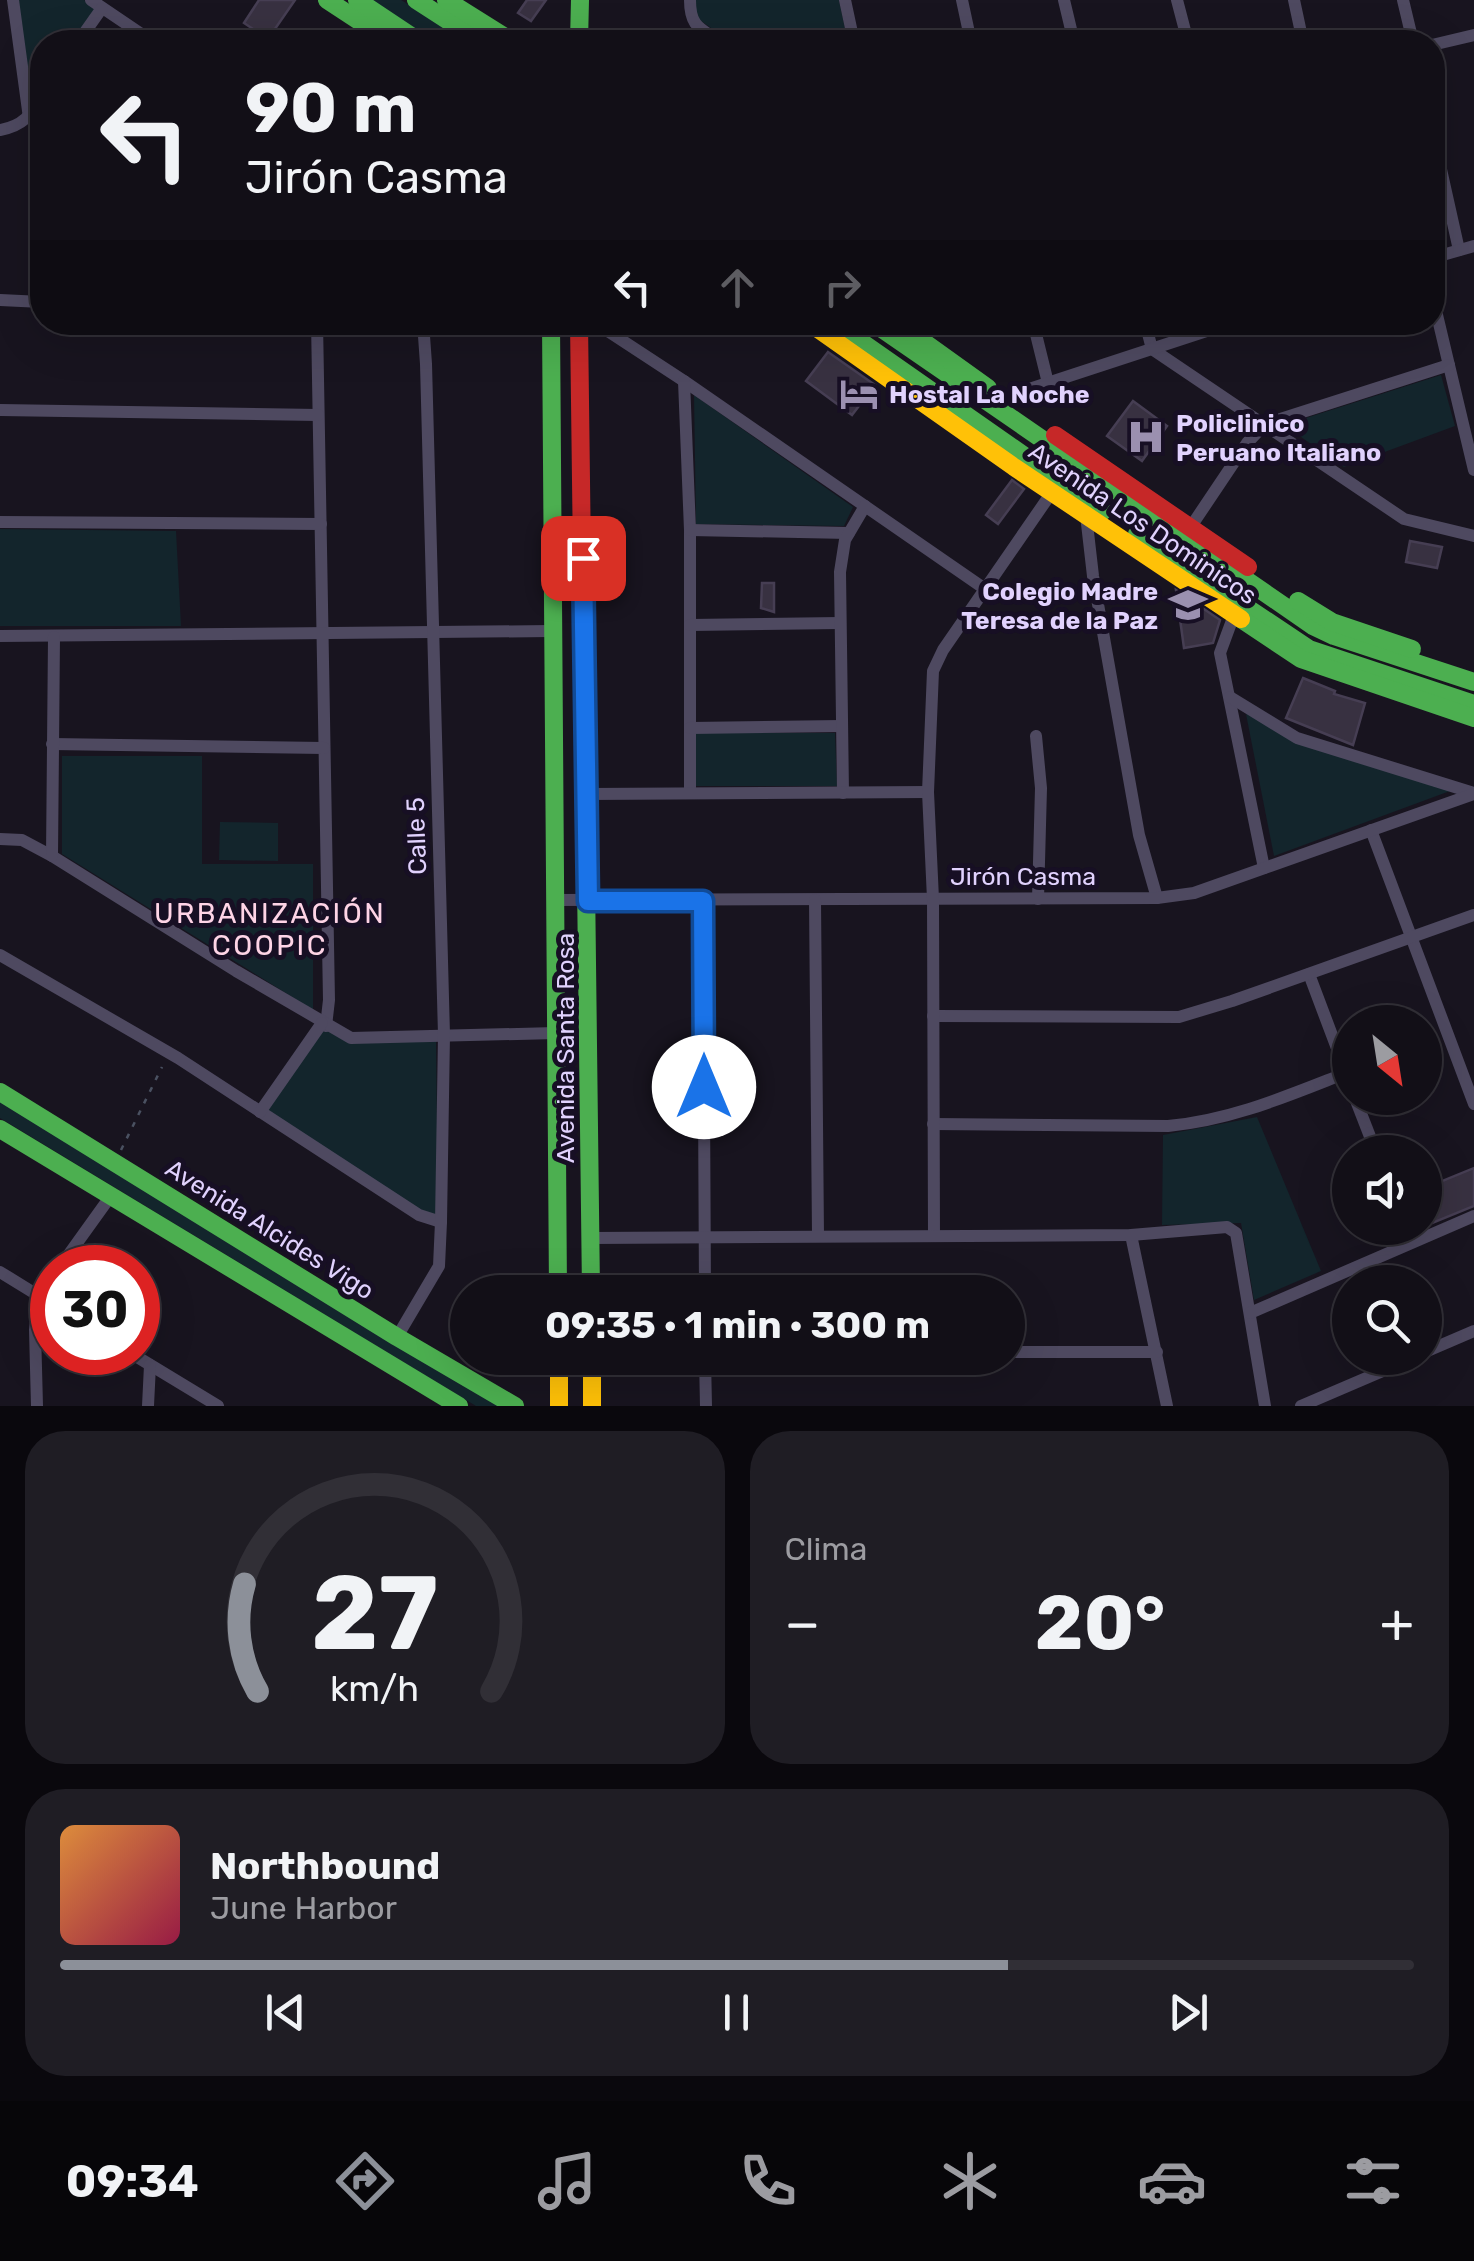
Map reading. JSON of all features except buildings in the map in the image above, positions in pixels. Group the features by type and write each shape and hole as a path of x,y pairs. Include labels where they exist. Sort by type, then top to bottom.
{"main road":[{"path":"328,0 372,30"},
{"path":"357,0 402,30"},
{"path":"416,0 463,30"},
{"path":"446,0 495,30"},
{"path":"579,30 580,0"},
{"name":"Avenida Santa Rosa","path":"551,335 558,1275"},
{"name":"Avenida Santa Rosa","path":"579,335 592,1275"},
{"name":"Avenida Los Dominicos","path":"826,335 1014,467 1301,659 1474,718"},
{"name":"Avenida Los Dominicos","path":"851,335 1045,472 1304,646 1474,704"},
{"name":"Avenida Los Dominicos","path":"891,335 1320,630 1474,682"},
{"name":"Avenida Los Dominicos","path":"914,335 1332,622 1474,669"},
{"path":"1014,467 1045,472"},
{"path":"1131,487 1147,514"},
{"path":"1362,681 1395,679"},
{"name":"Avenida Alcides Vigo","path":"0,1092 516,1406"},
{"name":"Avenida Alcides Vigo","path":"0,1129 459,1406"},
{"path":"559,1375 560,1406"},
{"path":"592,1375 592,1406"}],"street":[{"path":"12,0 28,118"},
{"path":"690,0 690,18 704,30"},
{"path":"844,0 851,30"},
{"path":"962,0 968,30"},
{"path":"1064,0 1071,30"},
{"path":"1177,0 1185,30"},
{"path":"1294,0 1300,30"},
{"path":"1402,0 1410,30"},
{"path":"84,30 97,4 135,30"},
{"path":"1445,42 1474,35"},
{"path":"0,130 12,128 30,115"},
{"path":"1445,185 1460,250"},
{"path":"1445,254 1474,246"},
{"path":"0,300 30,301"},
{"path":"260,1112 324,1024 329,1000 317,335"},
{"name":"Calle 5","path":"397,1337 439,1266 444,1036 422,335"},
{"path":"614,335 985,589"},
{"path":"1037,335 1048,383"},
{"path":"1148,335 1152,349 1404,519 1474,536"},
{"path":"1002,398 1195,335"},
{"path":"1442,335 1474,470"},
{"path":"1190,528 1247,443 1265,424 1449,366"},
{"path":"684,380 690,530 690,792"},
{"path":"0,410 318,414"},
{"path":"934,1236 933,898 928,792 933,672 943,650 1052,492"},
{"path":"843,792 840,572 845,540 865,506"},
{"path":"1086,515 1092,576 1136,816 1157,898"},
{"path":"0,522 321,524"},
{"path":"690,530 849,533"},
{"path":"1234,615 1220,653 1264,868"},
{"path":"690,625 840,622"},
{"path":"0,636 551,631"},
{"path":"52,856 54,637"},
{"path":"1230,697 1297,738 1474,794"},
{"path":"690,728 842,726"},
{"path":"1036,736 1041,788 1038,899"},
{"path":"52,744 324,748"},
{"path":"587,794 928,792"},
{"name":"Jirón Casma","path":"555,900 1157,898 1194,893 1474,794"},
{"path":"1371,830 1474,1104"},
{"path":"0,839 22,840 52,856 350,1038 556,1033"},
{"path":"815,900 818,1236"},
{"path":"703,901 705,1275"},
{"path":"933,1016 1179,1016 1474,914"},
{"path":"0,954 170,1052 419,1215 440,1222"},
{"path":"1308,974 1332,1036"},
{"path":"933,1124 1168,1126 1238,1114 1332,1083"},
{"path":"75,1245 110,1196"},
{"path":"1442,1230 1474,1216"},
{"path":"591,1238 1130,1236 1220,1227 1236,1233 1265,1406"},
{"path":"1130,1236 1167,1406"},
{"path":"1250,1314 1409,1245"},
{"path":"0,1272 30,1291"},
{"path":"1442,1345 1474,1331"},
{"path":"1025,1352 1157,1352"},
{"path":"160,1372 218,1406"},
{"path":"36,1375 37,1406"},
{"path":"148,1406 150,1375"},
{"path":"706,1375 706,1406"},
{"path":"1300,1406 1373,1375"}],"path":[{"path":"115,1163 170,1052"}],"shaded area":[{"path":"17,0 84,0 96,9 81,30 30,30 29,102"},
{"path":"366,0 401,0 450,30 416,30"},
{"path":"694,0 839,0 845,30 714,30 694,16"},
{"path":"1441,375 1455,426 1344,467 1284,425"},
{"path":"694,395 853,507 844,526 696,524"},
{"path":"0,529 176,531 181,626 0,626"},
{"path":"1246,714 1450,791 1274,856"},
{"path":"696,733 835,733 837,786 696,786"},
{"path":"62,756 202,756 202,864 313,864 313,1010 62,854"},
{"path":"220,822 278,823 278,861 219,860"},
{"path":"324,1029 348,1041 436,1039 438,1219 418,1212 266,1111"},
{"path":"0,1101 505,1406 476,1406 0,1118"},
{"path":"1257,1117 1321,1271 1254,1300 1241,1223 1162,1225 1163,1135"}],"traffic: fast":[{"path":"327,0 373,30"},
{"path":"357,0 402,30"},
{"path":"416,0 462,30"},
{"path":"446,0 494,30"},
{"path":"579,30 580,0"},
{"path":"551,335 558,1275"},
{"path":"852,335 1103,511"},
{"path":"891,335 1313,626 1474,682"},
{"path":"914,335 988,388"},
{"path":"1137,534 1309,649 1474,704"},
{"path":"1298,601 1332,622 1412,649"},
{"path":"1241,619 1301,659 1474,718"},
{"path":"584,716 591,1275"},
{"path":"0,1092 515,1406"},
{"path":"0,1129 459,1406"}],"traffic: slow":[{"path":"826,335 1241,619"},
{"path":"559,1375 559,1406"},
{"path":"592,1375 592,1406"}],"traffic: jam":[{"path":"579,335 584,716"},
{"path":"1055,435 1248,567"}],"place":[{"name":"Hostal La Noche","path":"859,394"},
{"name":"Policlinico Peruano Italiano","path":"1146,437"},
{"name":"Colegio Madre Teresa de la Paz","path":"1188,605"}],"district":[{"name":"URBANIZACIÓN COOPIC","path":"270,929"}],"route":[{"path":"583,558 588,901 703,901 704,1087"}]}
